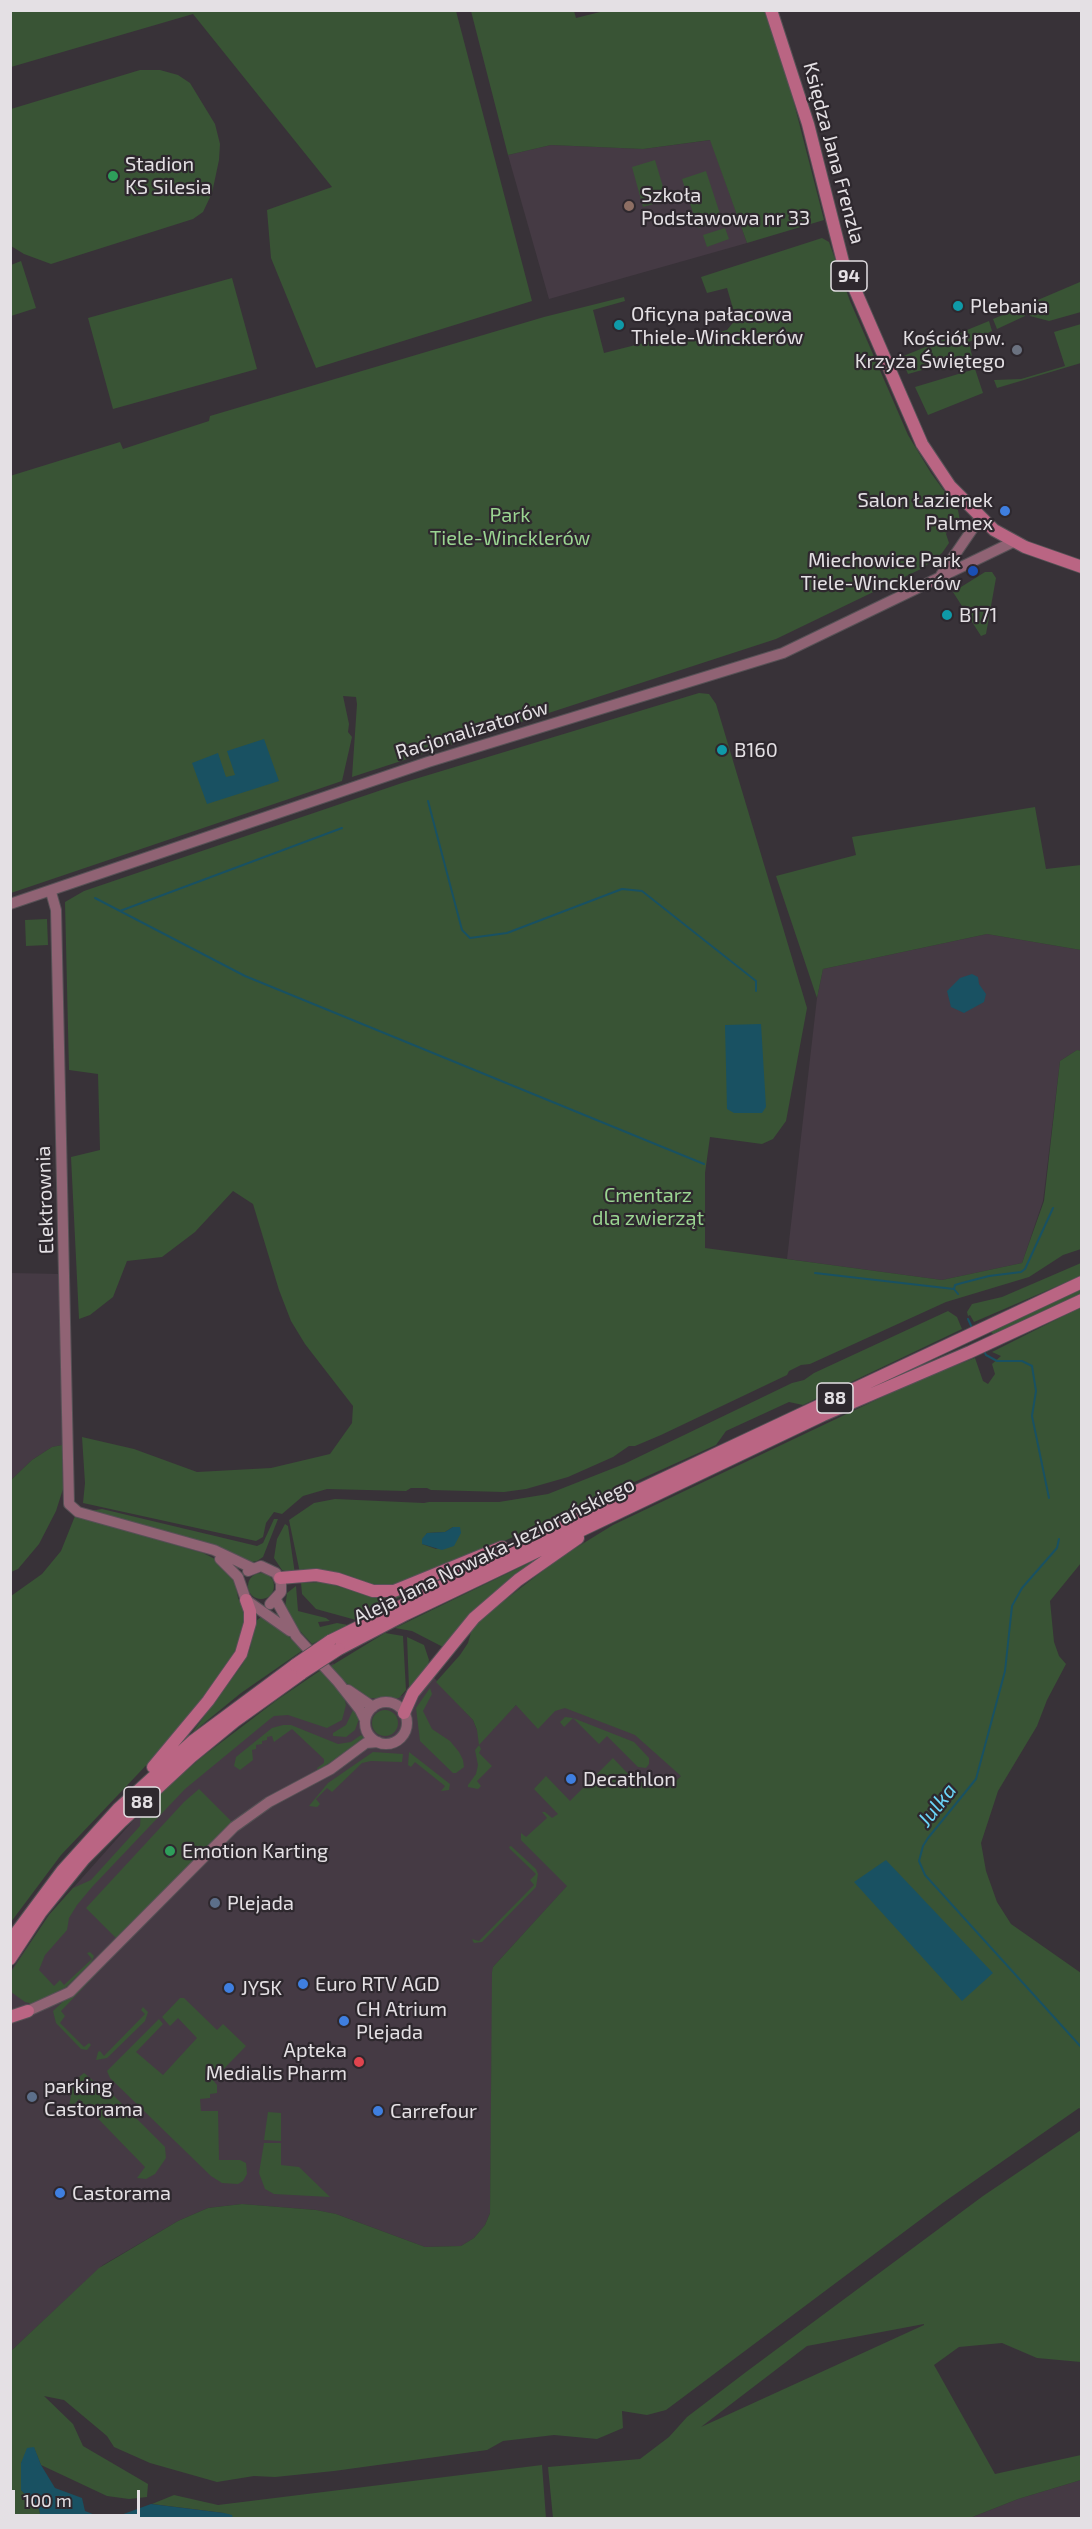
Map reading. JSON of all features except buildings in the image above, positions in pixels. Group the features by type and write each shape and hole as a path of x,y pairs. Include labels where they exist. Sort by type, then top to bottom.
{"main road":[{"name":"Księdza Jana Frenzla","path":"771,10 808,124 843,262 922,444 950,486 980,518 1013,542 1082,567"},
{"name":"Aleja Jana Nowaka-Jeziorańskiego","path":"361,1631 406,1614 605,1512 1082,1282"},
{"name":"Aleja Jana Nowaka-Jeziorańskiego","path":"10,1941 75,1856 118,1809 194,1740 394,1608 1082,1300"},
{"path":"280,1578 316,1575 338,1579 373,1591 394,1591 605,1512"},
{"path":"404,1713 413,1693 474,1618 518,1580 605,1512"},
{"path":"75,1856 112,1809 162,1758 235,1665 248,1634 250,1611 244,1595"},
{"name":"Aleja Jana Nowaka-Jeziorańskiego","path":"10,1959 41,1912 77,1868 123,1821 191,1756 299,1669"},
{"path":"10,2018 28,2011"}],"street":[{"name":"Racjonalizatorów","path":"939,578 980,518"},
{"name":"Racjonalizatorów","path":"10,904 51,892 428,762 783,653 1013,542"},
{"name":"Elektrownia","path":"51,892 56,910 69,1500 71,1507 87,1515 202,1547"},
{"path":"202,1547 214,1550 252,1568 271,1569 280,1578 281,1592 276,1600 268,1606 258,1606"},
{"path":"202,1547 231,1568 238,1577 244,1595 296,1636 338,1682 360,1710 367,1731 378,1742"},
{"path":"244,1595 243,1577 252,1568"},
{"path":"276,1600 296,1636"},
{"path":"338,1682 373,1707"},
{"path":"28,2011 70,1992 234,1827 269,1802 331,1769 366,1743 392,1743 400,1737 406,1725 404,1713 397,1706 387,1702 373,1707 365,1720"}],"shaded area":[{"name":"Szkoła Podstawowa nr 33","path":"711,140 747,243 549,299 508,155 551,145 643,149"},
{"path":"987,934 1081,950 1081,1051 1077,1050 1060,1061 1043,1201 1022,1263 942,1280 787,1259 817,998 823,969"},
{"path":"11,1273 60,1274 62,1445 52,1447 32,1460 11,1480"},
{"path":"333,1663 349,1681 402,1696 425,1668 473,1720 477,1730 493,1730 532,1689 672,1744 681,1776 571,1882 493,1967 490,2213 485,2225 474,2238 461,2246 425,2247 336,2214 316,2210 242,2204 208,2208 178,2221 103,2265 12,2350 10,1972 49,1915 148,1804 308,1679"},
{"path":"1081,2480 1081,2518 970,2518 1018,2499"}],"green space":[{"path":"11,10 456,11 532,301 316,368 271,258 267,210 332,187 193,14 11,67"},
{"path":"608,10 764,11 785,68 824,220 747,243 710,140 643,149 551,145 508,155 471,11 574,11 576,18"},
{"name":"Stadion KS Silesia","path":"140,70 160,70 178,75 190,83 215,124 220,144 219,160 212,193 203,212 193,219 51,264 24,254 11,246 11,109"},
{"path":"655,160 667,200 643,207 632,167"},
{"path":"706,171 722,220 698,228 682,179"},
{"path":"725,228 729,239 707,247 703,235"},
{"name":"Park Tiele-Wincklerów","path":"822,238 829,242 850,301 908,435 931,473 958,510 960,521 952,523 949,527 946,534 949,543 942,553 923,568 776,639 352,777 357,704 356,697 343,696 349,724 348,732 352,737 342,781 11,893 10,476 120,442 123,449 209,421 210,416 544,317 624,297 625,301 593,310 604,353 671,336 673,344 727,330 736,319 727,288 707,293 701,277"},
{"path":"21,261 36,308 11,316 11,265"},
{"path":"232,278 257,369 113,409 88,318"},
{"path":"1080,282 1081,312 1049,321 1030,316 1026,305"},
{"path":"1022,307 1025,316 997,329 993,319"},
{"path":"989,321 992,331 969,342 972,356 908,374 901,357"},
{"path":"1081,324 1081,363 997,388 994,380 1021,379 1065,366 1054,332"},
{"path":"975,369 983,393 928,415 915,387"},
{"path":"985,572 992,572 996,578 986,634 981,636 953,592"},
{"name":"Cmentarz dla zwierząt","path":"699,693 709,694 716,704 807,1008 786,1121 773,1139 762,1144 710,1137 705,1173 705,1248 942,1280 1022,1263 1044,1201 1060,1061 1077,1050 1082,1051 1081,1249 1063,1255 1029,1277 946,1302 810,1364 801,1365 789,1371 787,1375 661,1435 635,1446 629,1446 613,1457 568,1477 526,1489 504,1492 427,1488 411,1488 406,1491 327,1489 303,1496 282,1514 274,1512 266,1523 263,1537 256,1541 83,1503 85,1483 82,1437 134,1449 197,1472 271,1468 330,1454 352,1423 353,1406 305,1344 291,1321 279,1290 253,1204 233,1191 195,1232 162,1257 127,1261 113,1297 90,1315 79,1319 71,1157 100,1150 98,1074 69,1070 65,902 84,891 402,783"},
{"path":"1035,807 1046,869 1081,865 1081,950 987,934 823,969 817,998 776,876 856,855 852,837"},
{"path":"47,919 48,945 26,946 25,920"},
{"path":"1081,1263 1081,1275 1076,1278 974,1322 970,1315 968,1316 967,1312 972,1304 1002,1297"},
{"path":"1081,1287 1081,1294 994,1335 991,1332"},
{"path":"1081,1307 1081,1563 1050,1601 1054,1642 1059,1656 1066,1664 1047,1700 1037,1726 998,1791 981,1843 986,1871 997,1902 1011,1924 1081,1973 1081,2109 1079,2108 944,2202 666,2410 647,2415 622,2411 623,2428 597,2439 554,2435 503,2441 487,2450 334,2471 275,2477 254,2476 217,2482 150,2463 114,2447 107,2436 64,2400 44,2396 73,2424 83,2446 148,2484 147,2497 129,2499 107,2496 41,2465 34,2448 21,2463 21,2490 39,2509 41,2518 11,2518 10,2349 12,2350 99,2268 178,2221 208,2208 242,2204 316,2210 336,2214 425,2247 461,2246 474,2238 485,2225 490,2213 493,1967 567,1886 521,1840 521,1833 526,1837 547,1818 542,1812 552,1818 558,1814 534,1789 546,1776 570,1801 613,1758 634,1780 652,1785 668,1788 681,1776 635,1735 565,1708 555,1711 538,1729 516,1705 479,1745 473,1720 436,1682 460,1655 468,1643 472,1629 484,1616 561,1557 613,1525 918,1380 975,1358 983,1381 988,1384 995,1374 992,1364 1001,1356 992,1352"},
{"path":"948,1311 957,1317 962,1329 803,1405 789,1402 726,1431 716,1445 491,1547 391,1585 373,1586 300,1573 289,1520 314,1503 335,1499 424,1503 499,1502 548,1494 624,1464 792,1383 804,1380 814,1373","holes":["453,1527 458,1536 456,1540 436,1549 422,1544 427,1533 445,1532"]},
{"path":"62,1445 63,1489 56,1511 39,1544 18,1569 11,1572 11,1480 32,1460 52,1447"},
{"path":"102,1509 257,1546 263,1543 274,1519 278,1519 263,1557 247,1563 90,1511"},
{"path":"75,1516 203,1553 219,1561 235,1580 238,1598 245,1612 244,1626 237,1647 224,1670 173,1737 61,1855 11,1922 11,1596 42,1574 61,1551"},
{"path":"285,1524 288,1526 295,1574 282,1570 274,1558 277,1539"},
{"path":"537,1559 535,1565 443,1647 412,1631 395,1628"},
{"path":"261,1573 270,1577 274,1586 270,1595 261,1599 252,1595 248,1586 252,1577"},
{"path":"323,1582 369,1595 424,1584 356,1620 316,1609 302,1594 301,1583"},
{"path":"296,1586 298,1611 330,1621 318,1622 320,1627 337,1623 348,1625 312,1644 288,1618 285,1608 287,1593"},
{"path":"261,1617 277,1625 303,1650 241,1693 192,1733 242,1665 250,1649 255,1622"},
{"path":"385,1633 403,1636 406,1690 399,1698 366,1698 341,1679 331,1666"},
{"path":"407,1637 424,1645 429,1660 428,1665 409,1688"},
{"path":"321,1670 344,1697 346,1705 342,1720 327,1728 288,1715 274,1716 270,1719 185,1789 92,1887 69,1918 67,1930 45,1955 39,1970 54,1986 60,1980 64,1985 92,1959 87,1953 90,1952 94,1956 91,1963 66,1987 33,2004 25,2002 11,1992 11,1972 49,1915 73,1888 91,1880 140,1826 141,1811 202,1757"},
{"path":"430,1688 432,1694 423,1711 432,1729 450,1741 459,1752 464,1767 456,1773 453,1773 420,1741 416,1708"},
{"path":"354,1708 359,1719 355,1730 346,1737 333,1736 333,1733 346,1725"},
{"path":"385,1710 394,1714 398,1723 394,1732 385,1736 376,1732 372,1723 376,1714"},
{"path":"565,1717 573,1718 564,1727 560,1722"},
{"path":"573,1718 634,1742 649,1758 649,1764 646,1768 638,1767 607,1736 599,1744"},
{"path":"291,1725 338,1744 351,1742 361,1735 364,1738 318,1771 317,1768 324,1763 324,1759 292,1729 274,1742 272,1736 267,1737 267,1740 256,1745 256,1749 252,1750 253,1760 240,1770 234,1766 236,1757 272,1728"},
{"path":"479,1745 481,1749 479,1753 492,1766 477,1781 481,1786 478,1789 468,1787 468,1785 476,1774 478,1765 475,1750"},
{"path":"373,1752 403,1754 402,1762 362,1763 332,1792 327,1788 316,1799 320,1804 317,1807 309,1806 328,1783"},
{"path":"409,1752 450,1784 449,1790 441,1791 445,1786 415,1762 411,1767 408,1765"},
{"name":"Emotion Karting","path":"199,1789 232,1822 116,1938 86,1908 184,1802"},
{"path":"511,1846 536,1869 538,1874 536,1887 482,1942 474,1943 472,1939 479,1941 534,1885 530,1880 536,1874 510,1849"},
{"path":"103,1967 61,2011 65,2016 60,2023 84,2047 89,2043 91,2045 87,2050 81,2049 56,2023 53,2011 99,1968"},
{"path":"180,1998 184,1998 217,2030 223,2024 246,2046 213,2080 217,2085 217,2093 210,2094 210,2098 200,2099 201,2111 218,2111 219,2160 240,2160 246,2163 247,2174 238,2184 222,2183 211,2176 110,2078 107,2071 159,2019 163,2024 136,2052 163,2075 197,2038 178,2018 170,2026 162,2017"},
{"path":"143,2007 148,2012 145,2021 107,2058 96,2060 98,2052 100,2051 104,2056 145,2014 141,2010"},
{"path":"84,2073 100,2086 102,2084 165,2147 166,2158 155,2174 146,2179 137,2178 145,2167 79,2099 68,2111 74,2081"},
{"path":"268,2112 281,2113 281,2141 264,2140"},
{"path":"1081,2130 1081,2362 1037,2358 1002,2343 959,2347 934,2365 995,2474 1081,2455 1081,2480 1018,2499 970,2518 553,2518 548,2467 640,2459 669,2437 687,2417 983,2196","holes":["924,2325 701,2427 807,2346"]},
{"path":"264,2143 281,2143 281,2165 299,2167 330,2197 274,2194 265,2189 259,2173"},
{"path":"542,2465 546,2518 229,2518 224,2513 152,2504 174,2495 218,2505"}],"water":[{"path":"264,739 279,781 207,804 192,763 218,753 226,777 235,775 227,751"},
{"path":"972,974 978,977 979,984 986,994 984,1002 964,1013 951,1007 947,991 960,978"},
{"path":"761,1024 766,1107 762,1113 734,1113 727,1109 725,1025"},
{"path":"453,1527 460,1527 461,1533 454,1546 442,1550 422,1544 422,1539 427,1533 445,1532"},
{"path":"886,1860 993,1973 962,2001 854,1882"},
{"path":"34,2447 41,2465 55,2488 82,2498 85,2511 103,2518 41,2518 39,2509 21,2490 21,2463 27,2448"},
{"path":"151,2504 224,2513 232,2515 233,2518 103,2518 118,2516"}],"waterway":[{"path":"428,801 462,930 470,938 507,933 622,889 642,891 756,981 756,991"},
{"path":"120,911 342,828"},
{"path":"95,898 245,976 704,1164"},
{"path":"954,1289 955,1285 962,1283 989,1276 1021,1272 1025,1269 1053,1208"},
{"path":"815,1273 954,1289 958,1294"},
{"path":"968,1319 973,1330"},
{"path":"984,1351 986,1355 997,1361 1022,1361 1032,1366 1036,1391 1032,1416 1049,1498"},
{"name":"Julka","path":"1059,1539 1057,1548 1022,1588 1012,1606 1005,1671 976,1779 928,1838 919,1861 925,1875 1082,2048"}],"place":[{"name":"Stadion KS Silesia","path":"113,176"},
{"name":"Szkoła Podstawowa nr 33","path":"629,206"},
{"name":"Plebania","path":"958,306"},
{"name":"Oficyna pałacowa Thiele-Wincklerów","path":"619,325"},
{"name":"Kościół pw. Krzyża Świętego","path":"1017,350"},
{"name":"Salon Łazienek Palmex","path":"1005,511"},
{"name":"Miechowice Park Tiele-Wincklerów","path":"973,571"},
{"name":"B171","path":"947,615"},
{"name":"B160","path":"722,750"},
{"name":"Decathlon","path":"571,1779"},
{"name":"Emotion Karting","path":"170,1851"},
{"name":"Plejada","path":"215,1903"},
{"name":"Euro RTV AGD","path":"303,1984"},
{"name":"JYSK","path":"229,1988"},
{"name":"CH Atrium Plejada","path":"344,2021"},
{"name":"Apteka Medialis Pharm","path":"359,2062"},
{"name":"parking Castorama","path":"32,2097"},
{"name":"Carrefour","path":"378,2111"},
{"name":"Castorama","path":"60,2193"}]}
